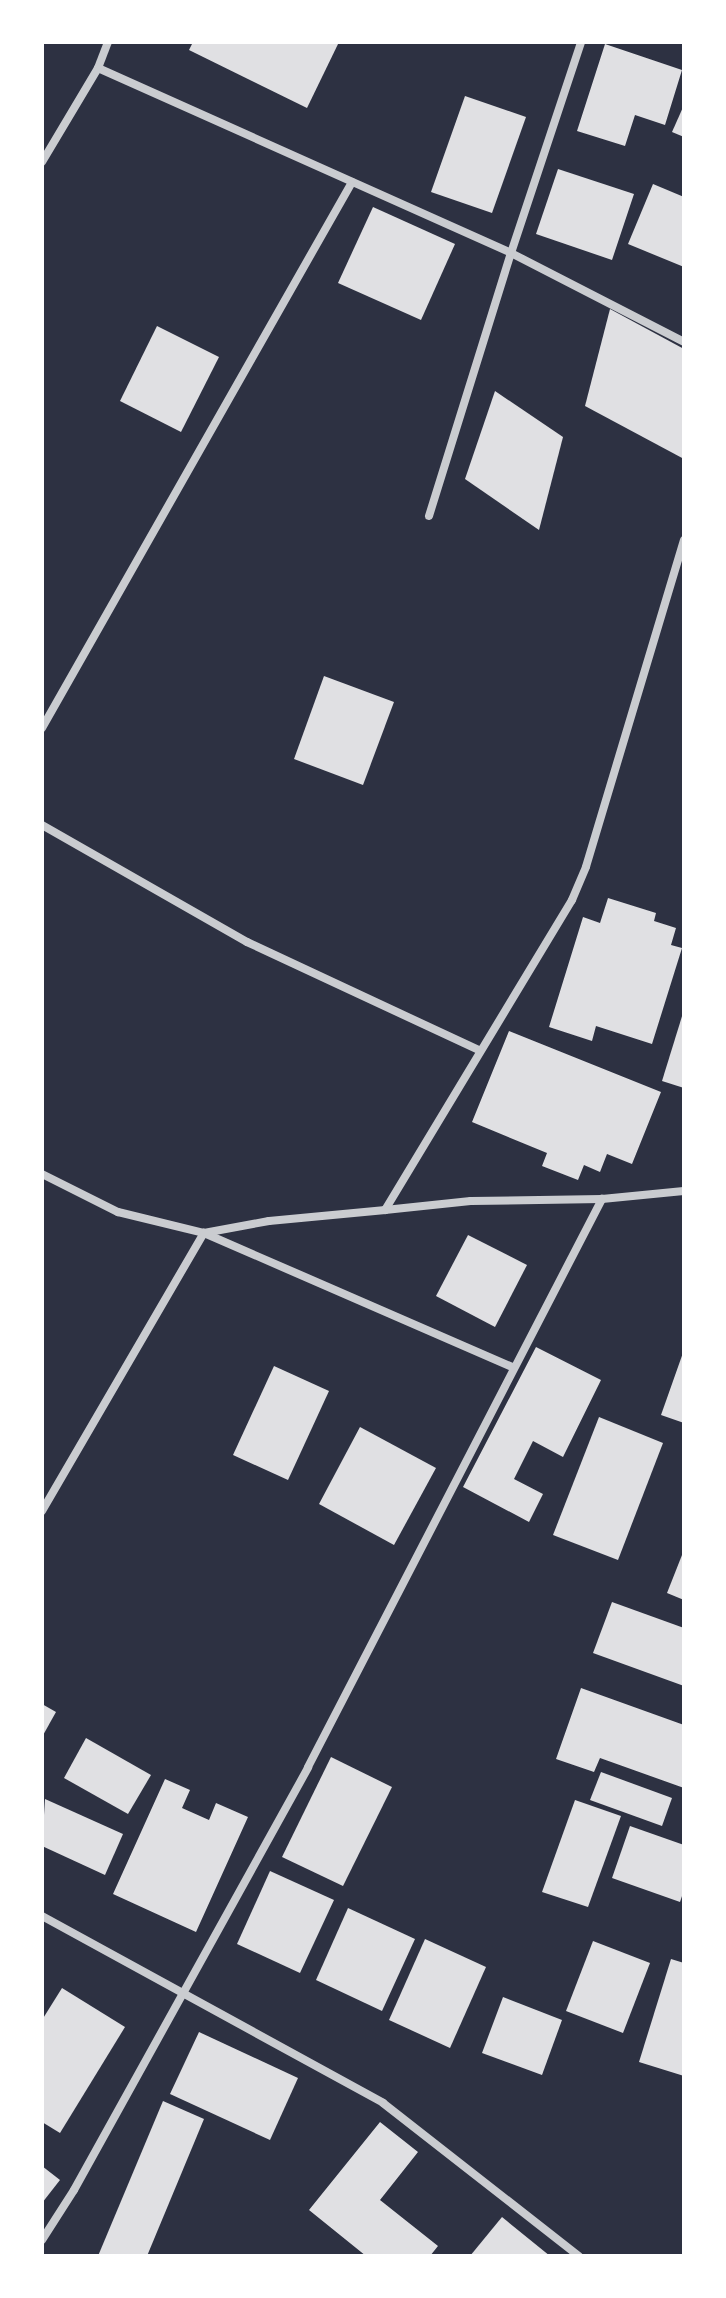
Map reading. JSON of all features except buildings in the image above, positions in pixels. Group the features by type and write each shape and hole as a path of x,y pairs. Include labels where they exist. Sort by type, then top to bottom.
{"street":[{"path":"42,162 98,68 108,42"},
{"path":"429,516 581,42"},
{"path":"98,68 511,253 684,342"},
{"path":"42,728 352,182"},
{"path":"385,1210 572,900 586,867 684,540"},
{"path":"42,825 247,942 479,1050"},
{"path":"42,1174 118,1212 204,1233 514,1368"},
{"path":"42,1511 204,1233 269,1221 471,1201 602,1199 684,1191"},
{"path":"42,2240 74,2190 308,1767 602,1199"},
{"path":"42,1916 328,2070 383,2103 579,2256"}]}
